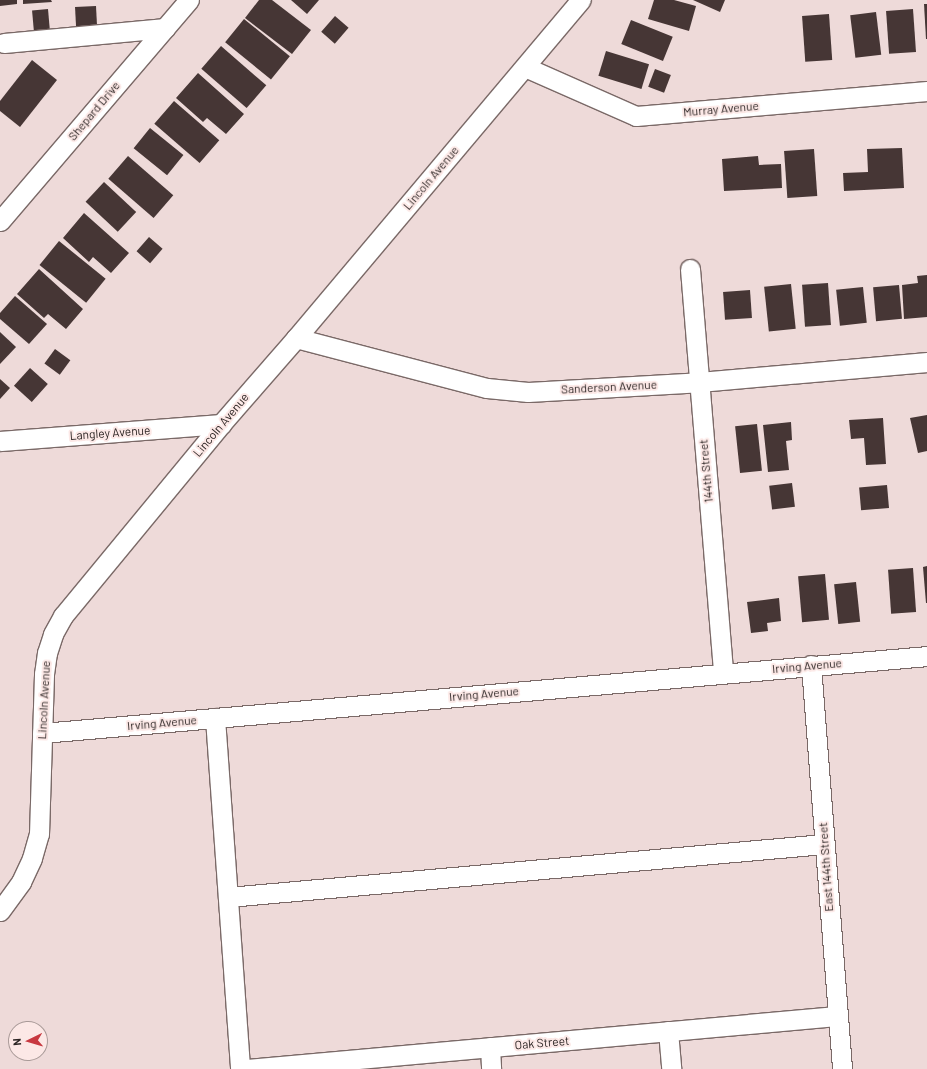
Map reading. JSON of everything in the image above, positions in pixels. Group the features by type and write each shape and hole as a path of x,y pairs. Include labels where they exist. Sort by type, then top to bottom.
{"street":[{"name":"Shepard Drive","path":"0,222 189,0"},
{"name":"Lincoln Avenue","path":"0,911 21,882 32,858 39,834 44,674 47,653 53,634 63,616 221,424 296,338 581,0"},
{"path":"4,43 165,28"},
{"name":"Murray Avenue","path":"525,67 636,116 927,91"},
{"name":"144th Street","path":"690,269 723,673"},
{"name":"Sanderson Avenue","path":"296,338 488,388 528,392 699,382 927,362"},
{"name":"Langley Avenue","path":"0,441 221,424"},
{"name":"Irving Avenue","path":"42,733 927,656"},
{"name":"East 144th Street","path":"811,665 842,1069"},
{"path":"215,718 240,1069"},
{"path":"228,897 824,844"},
{"name":"Oak Street","path":"247,1069 837,1016"},
{"path":"668,1032 671,1069"},
{"path":"490,1047 491,1069"}],"building":[{"path":"0,0 17,0 17,4 0,6"},
{"path":"23,0 51,0 52,2 23,4"},
{"path":"259,0 272,0 311,30 292,54 245,18"},
{"path":"291,0 319,0 307,14"},
{"path":"654,0 674,0 696,6 689,31 648,19"},
{"path":"693,0 725,0 720,12"},
{"path":"924,4 927,4 927,39 926,39"},
{"path":"96,6 97,28 76,29 75,7"},
{"path":"48,9 50,33 34,34 32,10"},
{"path":"913,9 916,52 889,54 886,11"},
{"path":"876,12 881,55 855,58 850,15"},
{"path":"829,14 832,60 805,62 802,16"},
{"path":"335,16 349,28 335,44 321,32"},
{"path":"244,19 290,56 271,79 225,42"},
{"path":"631,20 673,37 663,61 621,44"},
{"path":"221,46 266,85 247,108 201,69"},
{"path":"606,51 649,64 641,89 598,76"},
{"path":"32,60 57,80 20,127 0,111 0,101"},
{"path":"655,69 671,75 664,93 648,87"},
{"path":"198,73 244,114 226,134 207,118 203,122 176,98"},
{"path":"174,101 219,140 200,163 154,124"},
{"path":"150,128 183,155 167,175 134,148"},
{"path":"902,148 904,188 844,191 843,173 868,172 867,149"},
{"path":"814,149 817,196 787,198 784,151"},
{"path":"128,156 173,195 154,218 108,179"},
{"path":"758,156 759,165 781,164 782,188 724,191 722,159"},
{"path":"104,182 136,212 118,232 86,202"},
{"path":"84,213 129,253 111,273 93,257 89,262 63,238"},
{"path":"149,237 163,249 150,263 137,251"},
{"path":"59,241 106,279 86,303 39,265"},
{"path":"39,269 83,309 66,329 48,314 44,318 17,294"},
{"path":"927,275 927,317 904,319 902,285 918,283 917,276"},
{"path":"828,283 831,325 805,327 802,285"},
{"path":"791,284 796,329 769,332 764,287"},
{"path":"899,285 902,319 876,321 873,287"},
{"path":"863,287 867,323 840,326 836,290"},
{"path":"750,290 752,318 725,320 723,292"},
{"path":"15,296 47,324 29,344 0,319 0,313"},
{"path":"0,332 16,347 0,364"},
{"path":"55,349 70,360 60,375 44,364"},
{"path":"30,368 48,384 32,402 14,386"},
{"path":"0,379 10,388 0,399"},
{"path":"927,415 927,451 918,453 910,418"},
{"path":"883,418 886,464 866,465 864,438 851,439 849,420"},
{"path":"791,422 792,440 786,441 789,470 768,472 763,425"},
{"path":"757,424 762,471 740,473 735,426"},
{"path":"792,483 795,507 772,510 769,486"},
{"path":"887,485 889,508 861,510 859,487"},
{"path":"927,566 927,603 926,603 923,567"},
{"path":"913,568 916,612 891,614 888,570"},
{"path":"825,574 829,620 802,622 798,576"},
{"path":"856,582 860,622 838,624 834,584"},
{"path":"779,598 781,621 767,623 768,631 751,633 747,602"}]}
